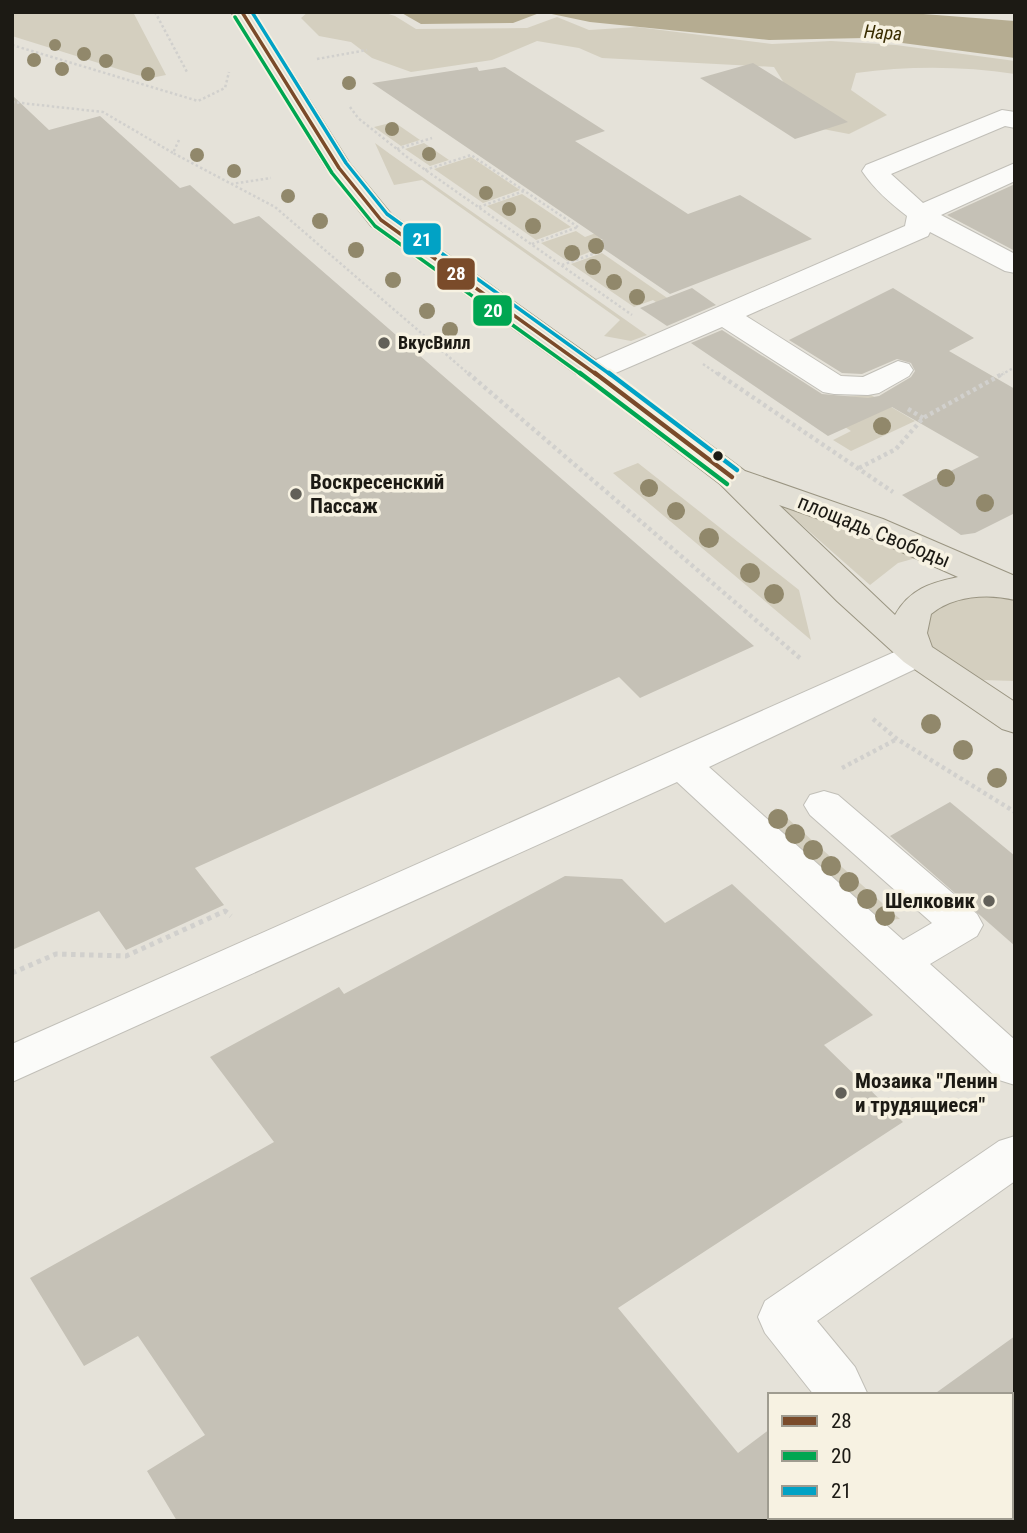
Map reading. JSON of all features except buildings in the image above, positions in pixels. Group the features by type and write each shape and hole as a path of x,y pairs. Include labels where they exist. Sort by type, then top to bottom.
{"main road":[{"name":"площадь Свободы","path":"242,12 339,168 381,220 593,372 732,477 849,593 917,653 954,681 1015,720"},
{"name":"площадь Свободы","path":"732,477 871,526 1015,590"},
{"name":"площадь Свободы","path":"917,653 908,632 913,612 930,596 956,587 988,586 1015,590"},
{"name":"площадь Свободы","path":"954,681 983,690 1015,692"}],"lane":[{"path":"1015,120 1002,118 875,171 890,191 922,214 1015,265"},
{"path":"922,214 1015,170"},
{"path":"593,372 918,230 922,214"},
{"path":"724,315 834,384 868,386 898,370"},
{"path":"12,1064 682,764 917,653"},
{"path":"682,764 1015,1067"},
{"path":"824,805 961,925 899,962"},
{"path":"841,1393 837,1384 782,1317 1015,1155"}],"path":[{"path":"155,12 187,72"},
{"path":"12,45 198,101 221,93 228,85 229,72"},
{"path":"316,58 368,50"},
{"path":"12,102 103,112 275,207 801,659"},
{"path":"397,149 432,138"},
{"path":"173,153 179,140"},
{"path":"425,170 471,155 578,227 531,244"},
{"path":"231,184 271,178"},
{"path":"478,207 524,191"},
{"path":"561,265 604,250"},
{"path":"859,468 896,449 923,418 1015,367"},
{"path":"868,716 897,739 1015,812"},
{"path":"12,973 56,954 126,956 225,911"}],"shaded area":[{"path":"12,12 133,12 166,75 151,78 137,75 12,36"},
{"path":"308,12 382,12 395,16 416,29 527,28 557,17 589,30 637,27 772,44 831,41 896,45 1015,61 1015,74 935,68 856,73 851,90 887,115 849,134 807,126 774,67 602,58 579,48 537,41 492,60 411,72 372,58 351,42 319,36 301,18"},
{"path":"394,122 420,140 401,146 374,127"},
{"path":"375,143 647,335 631,341 604,336 620,320 422,180 394,185"},
{"path":"424,143 449,160 430,166 405,149"},
{"path":"471,157 520,190 483,203 434,169"},
{"path":"522,194 571,227 536,240 487,206"},
{"path":"607,229 615,234 590,244 597,249 567,261 541,243 576,231 585,237"},
{"path":"602,253 689,313 678,317 653,300 634,307 571,264"},
{"path":"727,348 823,398 871,395 915,421 851,451 833,440 851,431"},
{"path":"638,463 799,590 811,640 613,473"},
{"path":"777,503 916,558 898,563 870,585"},
{"path":"994,596 1015,601 1015,681 981,680 929,648 924,633 927,619 937,607 953,599"},
{"path":"776,808 900,919 874,921 769,824 769,816"}],"water":[{"path":"400,12 542,12 513,23 421,24"},
{"name":"Нара","path":"542,12 897,12 1015,21 1015,58 865,38 769,40 590,22"}],"transit line":[{"name":"28","path":"242,12 339,168 381,220 593,372 732,477"},
{"name":"21","path":"252,12 346,163 387,214 598,365 737,470"},
{"name":"20","path":"235,17 332,173 375,226 588,379 727,484"}],"place":[{"name":"ВкусВилл","path":"384,343"},
{"name":"Воскресенский Пассаж","path":"296,494"},
{"name":"Шелковик","path":"989,901"},
{"name":"Мозаика \"Ленин и трудящиеся\"","path":"841,1093"}]}
